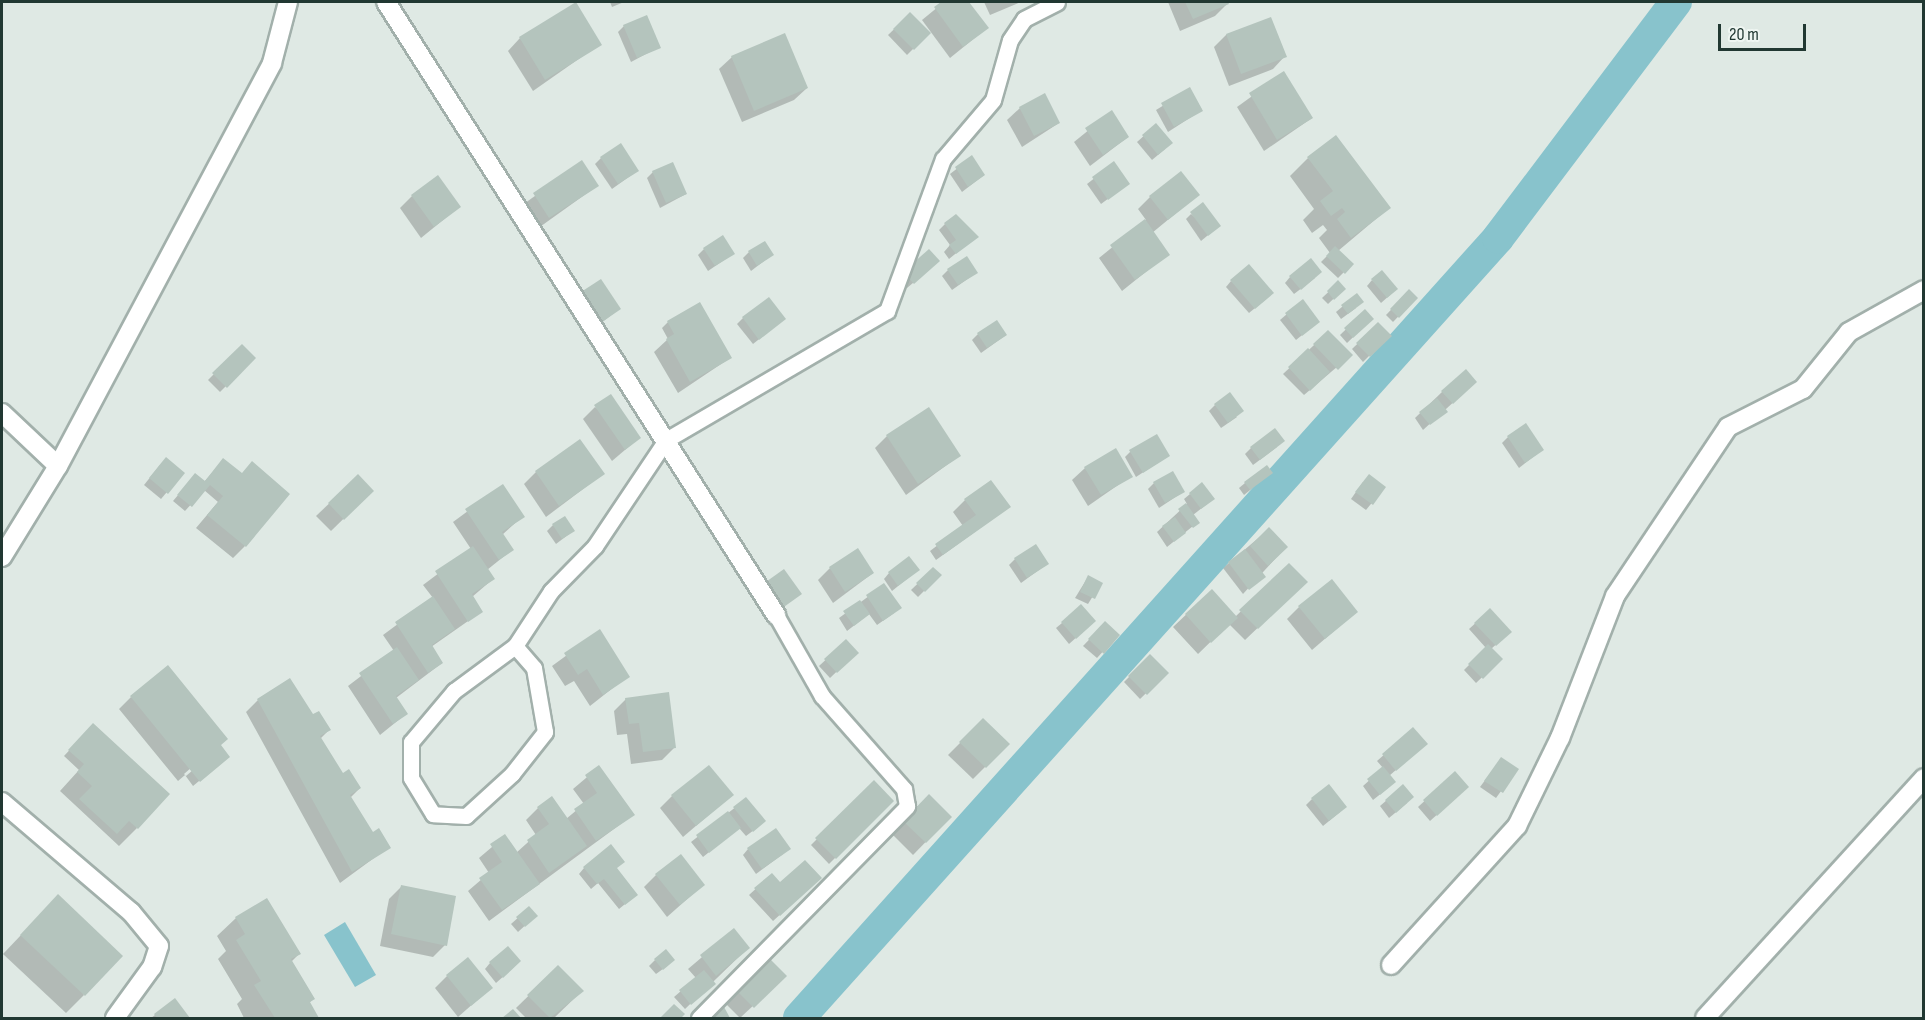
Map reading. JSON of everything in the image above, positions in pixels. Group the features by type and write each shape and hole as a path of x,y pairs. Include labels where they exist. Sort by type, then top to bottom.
{"street":[{"path":"2,557 58,466 272,63 288,2"},
{"path":"386,2 776,615"},
{"path":"1391,966 1517,826 1560,738 1615,596 1728,427 1803,389 1849,332 1923,290"},
{"path":"2,413 58,466"},
{"path":"1705,1018 1923,778"},
{"path":"2,802 131,912 159,946 152,967 115,1018"}],"lane":[{"path":"515,646 534,668 545,732 512,774 466,816 433,814 411,778 411,742 454,691 515,646 551,591 595,546 666,440 887,311 943,159 993,100 1010,40 1024,19 1057,2"},
{"path":"699,1018 907,806 904,789 822,696 776,615"}],"water":[{"path":"345,922 376,975 355,987 324,935"}],"building":[{"path":"576,2 602,45 545,80 519,37"},
{"path":"941,2 969,2 989,28 963,47 934,7"},
{"path":"1185,2 1228,2 1229,4 1193,19"},
{"path":"910,12 931,33 914,50 893,29"},
{"path":"647,15 661,48 637,58 623,25"},
{"path":"1271,17 1287,57 1241,74 1226,34"},
{"path":"785,33 808,88 754,111 731,56"},
{"path":"1284,71 1313,118 1277,140 1249,93"},
{"path":"1190,87 1203,111 1174,127 1161,103"},
{"path":"1045,93 1060,123 1034,136 1019,107"},
{"path":"1112,110 1129,137 1103,155 1085,128"},
{"path":"1156,123 1173,143 1158,155 1142,135"},
{"path":"1336,135 1391,208 1351,238 1337,219 1345,212 1342,208 1331,216 1320,201 1333,191 1307,157"},
{"path":"621,143 639,171 618,184 600,157"},
{"path":"972,155 985,175 968,187 955,167"},
{"path":"582,160 599,186 549,218 533,193"},
{"path":"1114,161 1130,184 1108,200 1092,177"},
{"path":"673,162 687,194 666,203 652,171"},
{"path":"1181,171 1200,195 1168,220 1149,196"},
{"path":"438,175 461,207 434,227 411,195"},
{"path":"1203,202 1221,226 1208,236 1190,212"},
{"path":"956,214 979,237 956,254 949,245 956,240 944,223"},
{"path":"1145,219 1170,255 1135,280 1110,245"},
{"path":"723,235 735,254 715,266 703,248"},
{"path":"765,241 774,255 757,266 748,251"},
{"path":"1335,246 1354,264 1345,274 1326,256"},
{"path":"929,249 940,261 914,284 903,272"},
{"path":"967,256 978,273 958,285 947,269"},
{"path":"1311,258 1322,272 1301,290 1289,276"},
{"path":"1249,264 1274,293 1255,309 1230,280"},
{"path":"1382,270 1398,289 1387,298 1371,279"},
{"path":"601,279 621,309 602,322 581,292"},
{"path":"1338,280 1346,289 1334,300 1327,291"},
{"path":"1409,289 1418,298 1399,318 1390,309"},
{"path":"1357,293 1364,302 1348,314 1341,305"},
{"path":"769,297 786,319 759,340 742,317"},
{"path":"1303,299 1320,322 1302,336 1285,313"},
{"path":"700,302 732,358 690,382 666,339 674,334 667,321"},
{"path":"1365,309 1374,319 1353,338 1344,328"},
{"path":"997,320 1007,335 987,348 977,333"},
{"path":"1378,322 1392,336 1370,357 1356,343"},
{"path":"1328,330 1353,355 1338,370 1313,344"},
{"path":"242,344 256,358 227,388 212,373"},
{"path":"1308,348 1330,372 1310,391 1288,367"},
{"path":"1466,369 1477,382 1453,404 1441,391"},
{"path":"1230,392 1244,411 1228,423 1214,404"},
{"path":"611,394 641,438 625,450 594,405"},
{"path":"1437,398 1448,412 1430,425 1419,412"},
{"path":"929,407 961,456 918,484 886,435"},
{"path":"1526,423 1544,450 1525,463 1507,436"},
{"path":"1275,428 1285,441 1260,460 1250,447"},
{"path":"1157,434 1170,456 1143,473 1129,450"},
{"path":"580,439 605,474 559,506 535,471"},
{"path":"1116,448 1133,477 1101,495 1084,467"},
{"path":"166,457 185,473 168,494 149,478"},
{"path":"223,458 242,473 252,461 290,494 246,547 207,515 223,496 210,485 192,507 177,495 195,473 205,481"},
{"path":"1267,465 1273,473 1250,490 1244,482"},
{"path":"1173,471 1185,492 1165,503 1153,482"},
{"path":"358,474 374,491 344,520 328,503"},
{"path":"1369,474 1386,487 1373,505 1355,492"},
{"path":"991,480 1011,507 943,555 935,544 976,515 964,499"},
{"path":"1202,482 1215,499 1201,509 1189,493"},
{"path":"503,484 525,517 502,532 514,550 499,560 465,509"},
{"path":"1186,503 1200,523 1193,528 1178,509"},
{"path":"565,516 575,531 562,539 552,524"},
{"path":"1175,517 1186,533 1174,542 1162,526"},
{"path":"1269,527 1288,547 1268,566 1250,546"},
{"path":"1036,544 1049,564 1027,578 1014,558"},
{"path":"473,546 495,579 472,594 483,612 468,622 435,571"},
{"path":"858,548 874,573 845,592 829,567"},
{"path":"1245,549 1266,577 1249,590 1228,562"},
{"path":"909,556 920,570 898,586 888,572"},
{"path":"1289,563 1308,582 1258,629 1239,610"},
{"path":"933,567 942,575 925,592 916,583"},
{"path":"784,569 802,594 781,609 763,584"},
{"path":"1088,575 1103,583 1095,599 1080,592"},
{"path":"1332,579 1358,612 1325,639 1298,606"},
{"path":"884,583 902,608 883,621 866,595"},
{"path":"1212,589 1238,618 1211,643 1185,614"},
{"path":"433,596 455,629 432,645 443,663 428,673 395,622"},
{"path":"860,600 870,614 854,626 843,611"},
{"path":"1081,604 1096,621 1076,639 1061,622"},
{"path":"1490,608 1512,632 1496,646 1474,623"},
{"path":"1105,621 1120,635 1104,654 1088,639"},
{"path":"600,629 630,677 603,695 587,669 578,675 564,653"},
{"path":"846,639 859,653 837,673 824,659"},
{"path":"1488,644 1503,659 1483,679 1468,664"},
{"path":"397,647 419,680 396,696 408,714 393,724 359,673"},
{"path":"1150,654 1169,673 1147,695 1128,676"},
{"path":"168,665 228,739 221,745 230,757 200,782 130,696"},
{"path":"290,678 313,714 319,711 331,730 320,736 343,773 349,769 361,788 350,795 373,832 379,828 391,848 352,872 257,699"},
{"path":"669,692 676,748 643,752 639,723 629,724 625,698"},
{"path":"983,718 1010,744 986,768 959,742"},
{"path":"93,723 170,794 138,829 129,821 117,834 79,799 92,786 77,772 84,764 68,750"},
{"path":"1413,727 1428,744 1396,771 1382,754"},
{"path":"1501,757 1519,769 1503,793 1484,781"},
{"path":"599,765 635,815 596,841 574,809 597,793 585,775"},
{"path":"709,765 734,795 696,826 671,795"},
{"path":"1383,766 1396,782 1380,795 1367,779"},
{"path":"1455,771 1469,787 1437,816 1423,800"},
{"path":"874,780 894,801 836,859 815,838"},
{"path":"1329,784 1347,807 1329,821 1311,798"},
{"path":"1403,784 1414,797 1396,813 1385,800"},
{"path":"929,794 952,817 926,843 903,821"},
{"path":"552,796 587,846 549,873 527,840 549,824 537,807"},
{"path":"746,797 766,821 753,832 733,807"},
{"path":"728,811 741,828 709,853 696,835"},
{"path":"776,828 791,849 762,869 747,848"},
{"path":"505,834 540,884 502,910 479,878 502,862 490,844"},
{"path":"611,844 625,862 617,868 638,895 625,905 604,879 597,884 583,867"},
{"path":"681,854 705,885 680,905 655,874"},
{"path":"805,860 822,878 780,916 754,888 772,873 780,882"},
{"path":"401,885 456,896 447,946 391,934"},
{"path":"58,894 123,956 85,996 20,935"},
{"path":"267,898 301,954 291,959 315,999 310,1002 319,1018 275,1018 254,985 261,981 236,940 245,934 235,917"},
{"path":"529,906 538,916 525,927 516,917"},
{"path":"734,928 750,948 716,976 700,955"},
{"path":"508,946 521,961 503,978 489,962"},
{"path":"666,949 675,960 663,970 654,959"},
{"path":"468,957 493,988 471,1006 446,975"},
{"path":"769,958 787,976 754,1008 736,990"},
{"path":"558,965 584,991 550,1018 527,995"},
{"path":"704,970 716,984 691,1005 679,990"},
{"path":"175,998 190,1018 157,1018 154,1014"},
{"path":"674,1004 685,1014 681,1018 660,1018"},
{"path":"723,1005 730,1018 708,1018"},
{"path":"513,1009 521,1018 502,1018"}],"waterway":[{"path":"799,1018 1498,238 1676,2"}]}
